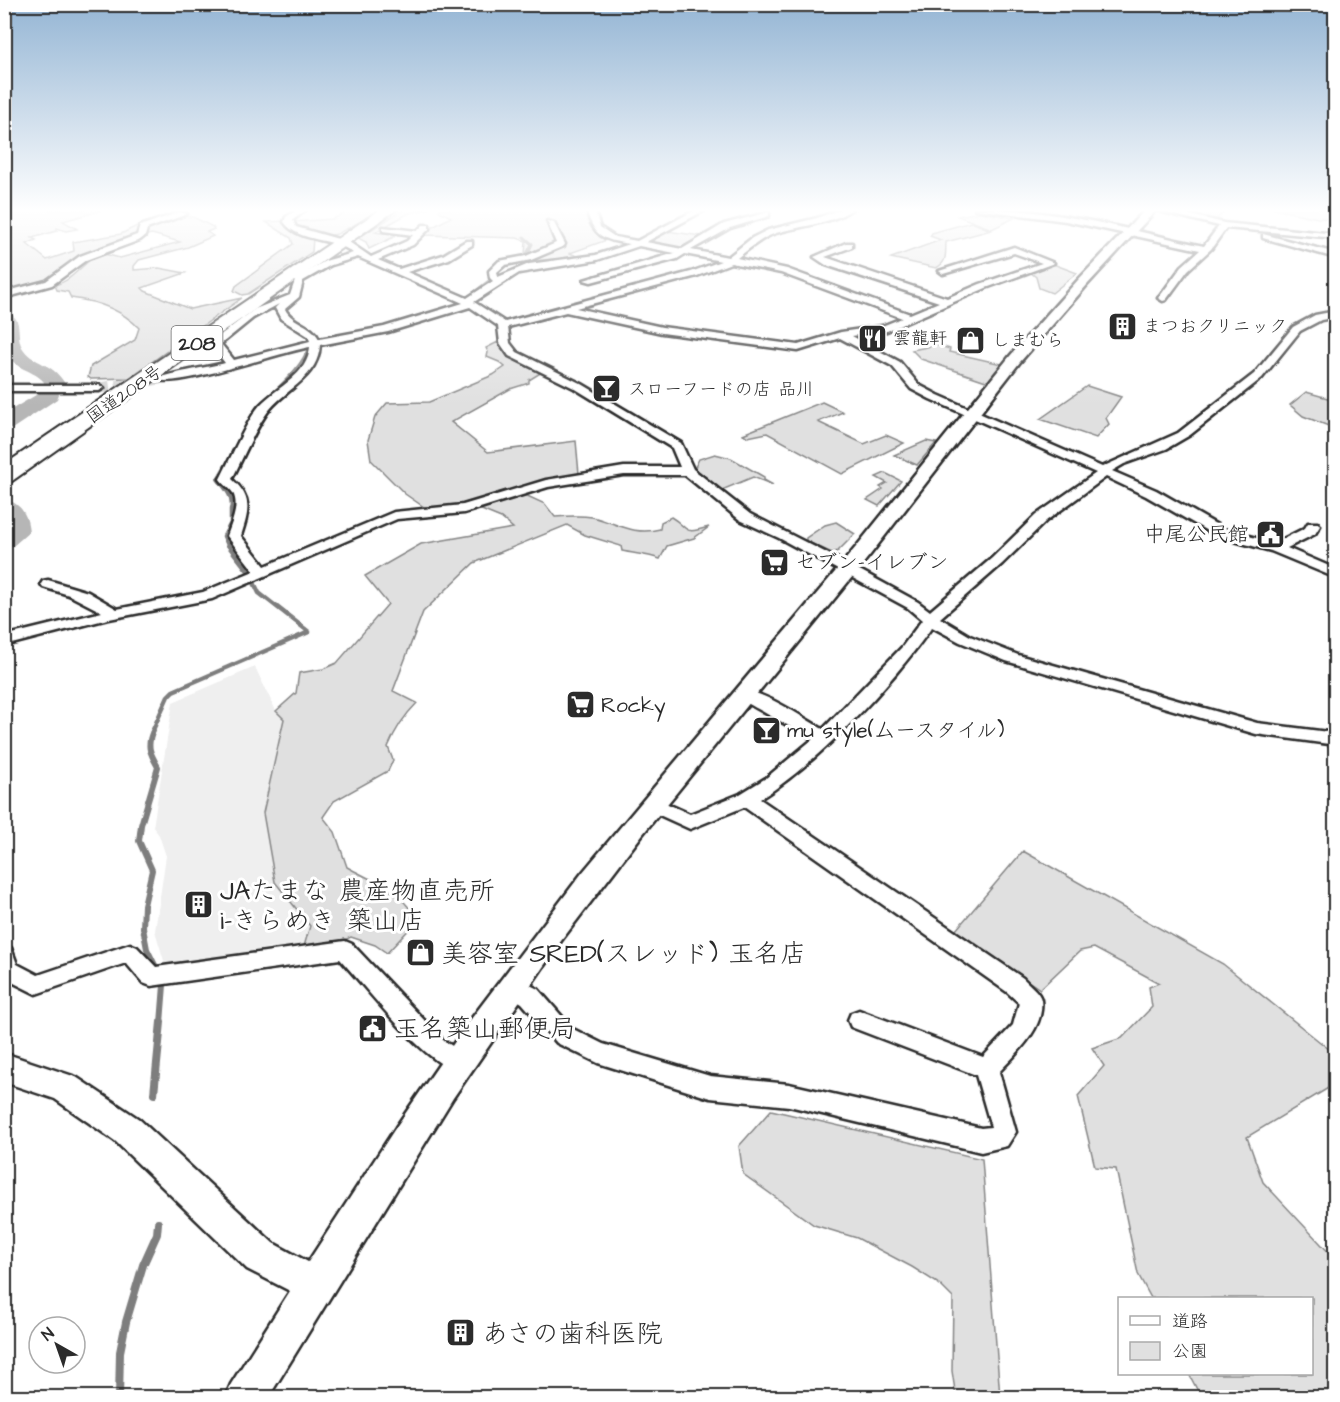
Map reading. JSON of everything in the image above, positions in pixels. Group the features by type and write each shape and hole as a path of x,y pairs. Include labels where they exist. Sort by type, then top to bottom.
{"highway":[{"name":"国道208号","path":"4,477 294,274"}],"street":[{"path":"4,295 50,283 61,274"},
{"path":"261,573 234,536 239,527 241,502 238,491 226,479 224,473 264,408 309,368 314,357 312,334 284,317 280,308 294,297 299,280 309,274"},
{"path":"408,274 489,314 503,325 505,343 513,354 578,386 677,446 688,471 745,517 784,535 913,605 930,619 965,639 1012,658 1230,720 1252,729 1275,734 1335,739"},
{"path":"493,274 494,278 499,281"},
{"path":"161,379 191,375 314,343 378,332 466,301 510,274"},
{"path":"579,274 618,295"},
{"path":"582,276 590,274"},
{"path":"503,325 692,274"},
{"path":"793,274 911,318"},
{"path":"864,274 949,302"},
{"path":"566,309 662,330 798,348 841,335 884,329 984,286 1017,274"},
{"path":"245,1398 458,1062 512,985 652,804 849,570 950,444 972,413 1090,274"},
{"path":"1163,298 1180,274"},
{"path":"964,279 984,286"},
{"path":"231,363 215,344 260,308 271,302 294,297"},
{"path":"652,804 690,822 746,799 772,783 825,738 908,650 930,619 980,576 1041,518 1104,471 1162,446 1190,430 1259,376 1281,350 1292,331 1307,321 1335,314"},
{"path":"841,335 896,364 915,387 1151,493 1221,533 1276,548 1335,573"},
{"path":"4,388 99,388"},
{"path":"4,641 114,614 192,600 394,516 464,508 546,484 624,471 688,471"},
{"path":"1276,548 1310,531 1313,526"},
{"path":"48,584 69,588 114,614"},
{"path":"743,695 761,702 825,738"},
{"path":"512,985 530,996 565,1036 598,1053 710,1087 789,1095 981,1140 998,1138 1004,1132 1002,1118 987,1082 987,1069 1019,1037 1028,1022 1030,1000 1015,985 746,799"},
{"path":"4,954 8,969 36,985 130,952 151,977 179,975 293,954 345,950 435,1047 458,1062"},
{"path":"860,1020 987,1069"},
{"path":"4,1068 65,1088 127,1130 260,1256 315,1285"}],"shaded area":[{"name":"JAたまな 農産物直売所 i-きらめき 築山店","path":"255,667 276,711 284,718 263,813 275,882 310,926 300,960 272,947 167,971 155,931 166,856 159,835 153,827 173,702"}],"green space":[{"path":"5,274 62,274 57,278 5,293"},
{"path":"181,274 142,288 190,309 242,298 129,378 91,379 88,377 91,366 135,340 139,328 116,311 90,301 71,298 68,292 57,290 55,285 73,275"},
{"path":"252,274 278,274 248,294 242,295 234,291 236,286"},
{"path":"1033,274 1075,274 1052,293 1039,288"},
{"path":"498,342 507,353 542,372 529,380 529,383 510,389 451,422 488,452 576,441 579,474 441,509 424,507 405,494 371,460 368,440 375,417 387,403 429,402 493,375 505,367 487,357 486,348"},
{"path":"937,345 950,349 949,352 1006,365 992,383 921,359 912,350"},
{"path":"1087,386 1121,397 1106,418 1109,424 1096,438 1040,419"},
{"path":"1306,392 1335,400 1335,409 1330,418 1333,426 1303,416 1290,405"},
{"path":"822,402 843,412 818,422 864,444 886,435 904,443 842,474 767,433 748,437 743,434"},
{"path":"926,441 936,443 917,465 894,455"},
{"path":"715,454 731,458 764,477 764,480 773,485 753,477 722,490 718,488 694,469 699,459"},
{"path":"885,473 901,481 879,506 867,500 883,489 880,487 887,483 876,477"},
{"path":"523,494 545,504 555,517 592,517 642,531 660,529 661,522 671,517 690,531 709,527 694,538 667,546 660,559 622,551 621,546 585,535 567,525 474,563 423,612 393,691 417,703 400,724 388,747 393,760 388,771 334,801 323,817 335,832 347,867 397,895 405,903 416,922 387,953 375,945 351,937 300,960 310,926 275,882 263,813 284,719 276,711 296,693 299,673 323,669 337,663 388,604 365,576 421,544 513,528 501,518 479,509"},
{"path":"836,522 855,534 838,551 832,553 806,541 806,538 825,525"},
{"path":"1023,851 1223,964 1335,1054 1335,1084 1247,1137 1263,1182 1335,1259 1335,1397 1201,1397 1190,1375 1313,1375 1313,1297 1150,1297 1138,1274 1116,1169 1095,1167 1078,1096 1104,1066 1092,1048 1122,1038 1152,1007 1149,987 1159,983 1094,948 1080,951 1040,989 955,931"},
{"path":"771,1110 982,1159 1000,1397 956,1397 952,1371 953,1298 939,1284 857,1238 814,1225 743,1174 739,1146"}],"waterway":[{"path":"463,301 494,277"},
{"path":"396,324 433,312"},
{"path":"4,317 9,320 12,346 17,355 45,372 54,382 50,395 4,424"},
{"path":"252,418 299,367 310,346"},
{"path":"231,510 230,497 218,479 241,439"},
{"path":"4,506 11,511 16,524 16,532 4,540"},
{"path":"152,732 168,696 173,691 309,632 259,593 249,572 228,545 224,536 231,523 231,510"},
{"path":"153,731 150,749 158,767 141,825 139,841 152,870 144,905 143,928 147,949 158,971"},
{"path":"161,1023 164,985 162,979"},
{"path":"154,1094 161,1022"},
{"path":"119,1398 120,1352 126,1322 143,1265 157,1234 158,1223"}],"tunnel":[{"path":"99,388 161,379"}],"place":[{"name":"まつおクリニック","path":"1122,326"},
{"name":"雲龍軒","path":"872,338"},
{"name":"しまむら","path":"971,340"},
{"name":"スローフードの店 品川","path":"607,389"},
{"name":"中尾公民館","path":"1270,534"},
{"name":"セブン-イレブン","path":"774,562"},
{"name":"Rocky","path":"580,705"},
{"name":"mu style(厶ースタイル)","path":"766,730"},
{"name":"JAたまな 農産物直売所 i-きらめき 築山店","path":"199,905"},
{"name":"美容室 SRED(スレッド) 玉名店","path":"420,953"},
{"name":"玉名築山郵便局","path":"373,1028"},
{"name":"あさの歯科医院","path":"461,1333"}]}
